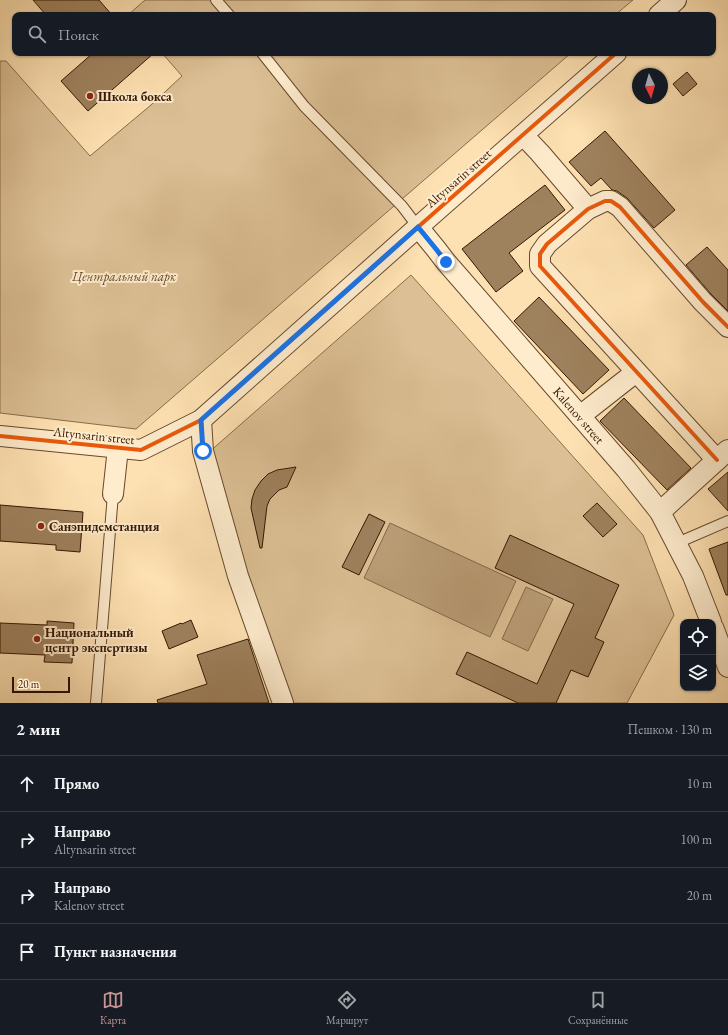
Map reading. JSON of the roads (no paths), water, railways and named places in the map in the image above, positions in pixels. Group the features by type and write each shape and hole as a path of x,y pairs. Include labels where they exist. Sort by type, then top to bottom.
{"street":[{"path":"662,12 676,0"},
{"name":"Altynsarin street","path":"0,436 141,450 201,420 613,56"},
{"path":"523,135 588,208"},
{"path":"660,512 722,455 636,372 540,266 540,254 547,244 588,208 605,201 611,201 620,207 703,302 728,328"},
{"name":"Kalenov street","path":"418,227 446,262 626,469 660,512 693,576 710,619"},
{"path":"580,416 636,372"},
{"path":"201,420 203,451 238,576 283,703"},
{"path":"113,494 118,448"},
{"path":"716,636 728,667"}],"lane":[{"path":"216,0 226,12"},
{"path":"264,56 304,106 402,206 418,227"},
{"path":"96,703 113,494"},
{"path":"676,543 728,521"}],"place":[{"name":"Школа бокса","path":"90,96"},
{"name":"Санэпидемстанция","path":"41,526"},
{"name":"Национальный центр экспертизы","path":"37,639"}],"park label":[{"name":"Центральный парк","path":"124,276"}]}
